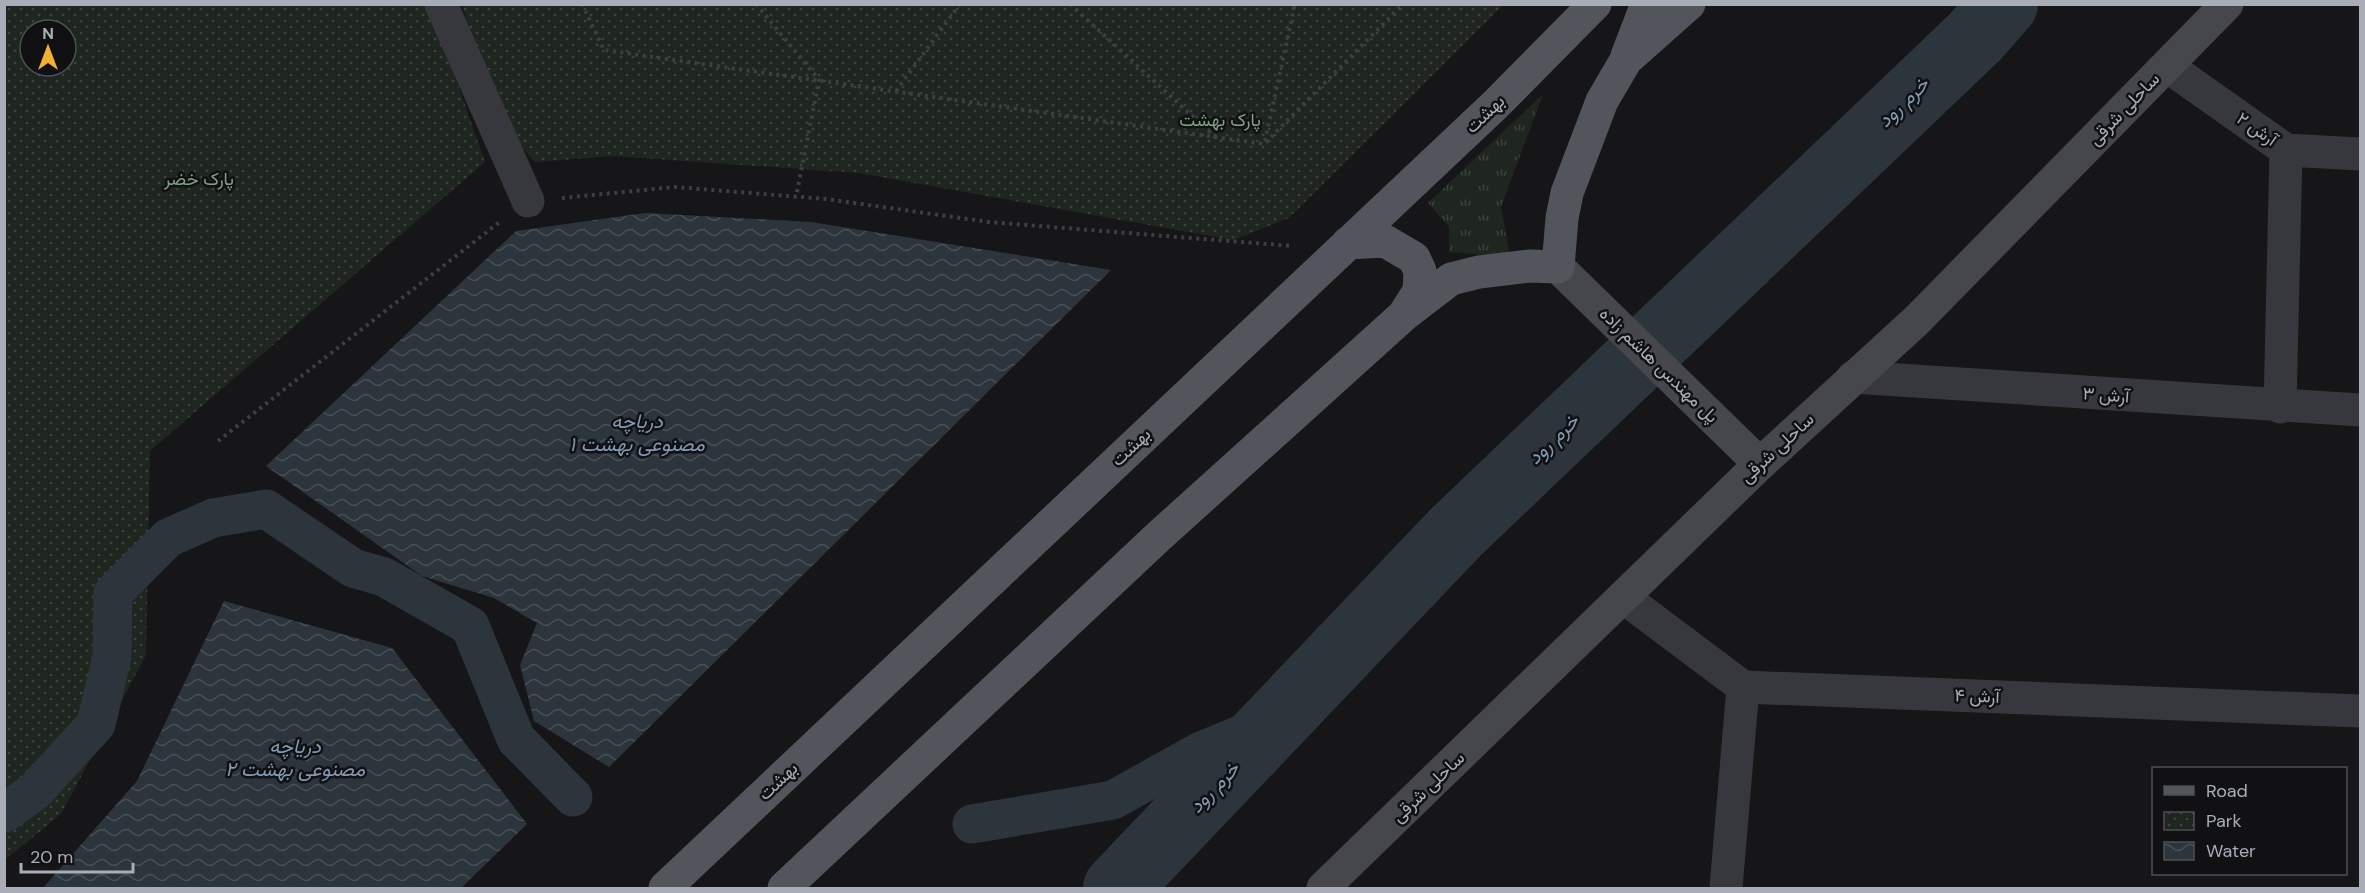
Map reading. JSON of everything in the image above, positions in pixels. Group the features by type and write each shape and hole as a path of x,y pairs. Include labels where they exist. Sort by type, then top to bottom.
{"main road":[{"name":"بهشت","path":"665,888 1495,105 1595,4"},
{"path":"784,888 1158,537 1404,315 1451,279 1479,272 1530,266 1558,267 1562,218 1568,193 1602,101 1626,60 1647,4"},
{"path":"1626,60 1689,4"},
{"name":"ساحلی شرقی","path":"1323,888 1760,464 1852,377 1917,320 2227,4"},
{"path":"1344,246 1385,241 1414,258 1420,271 1419,291 1404,315"},
{"name":"پل مهندس هاشم زاده","path":"1558,267 1760,464"}],"street":[{"path":"441,4 528,201"},
{"name":"آرش ۲","path":"2167,66 2286,150 2361,154"},
{"path":"2280,406 2286,150"},
{"name":"آرش ۳","path":"1852,377 2361,410"},
{"path":"1623,597 1743,687 1726,888"},
{"name":"آرش ۴","path":"1743,687 2361,711"}],"path":[{"path":"582,4 604,50 1264,144"},
{"path":"756,4 819,80"},
{"path":"896,91 960,4"},
{"path":"1070,4 1215,137"},
{"path":"1264,144 1295,4"},
{"path":"1264,144 1403,4"},
{"path":"796,197 819,80"},
{"path":"218,441 528,201 675,187 796,197 989,222 1344,246"}],"green space":[{"name":"پارک خضر","path":"5,5 430,5 485,162 150,451 146,655 61,814 5,860"},
{"name":"پارک بهشت","path":"462,5 1503,5 1289,218 1233,240 859,173 613,156 535,162 496,118"},
{"path":"1543,94 1501,207 1510,257 1449,252 1449,227 1428,203"}],"water":[{"name":"دریاچه مصنوعی بهشت ۱","path":"645,213 811,222 1111,270 609,767 534,721 520,665 537,623 494,598 422,576 266,466 516,231"},
{"name":"دریاچه مصنوعی بهشت ۲","path":"224,601 392,648 527,824 461,888 43,888 137,781"}],"waterway":[{"name":"خرم رود","path":"1117,888 1456,532 1975,37 2004,4"},
{"path":"4,813 35,791 96,724 112,657 113,593 168,538 213,518 266,509 353,568 384,577 470,626 516,739 573,797"},
{"path":"972,824 1113,800 1199,752 1278,719"}]}
